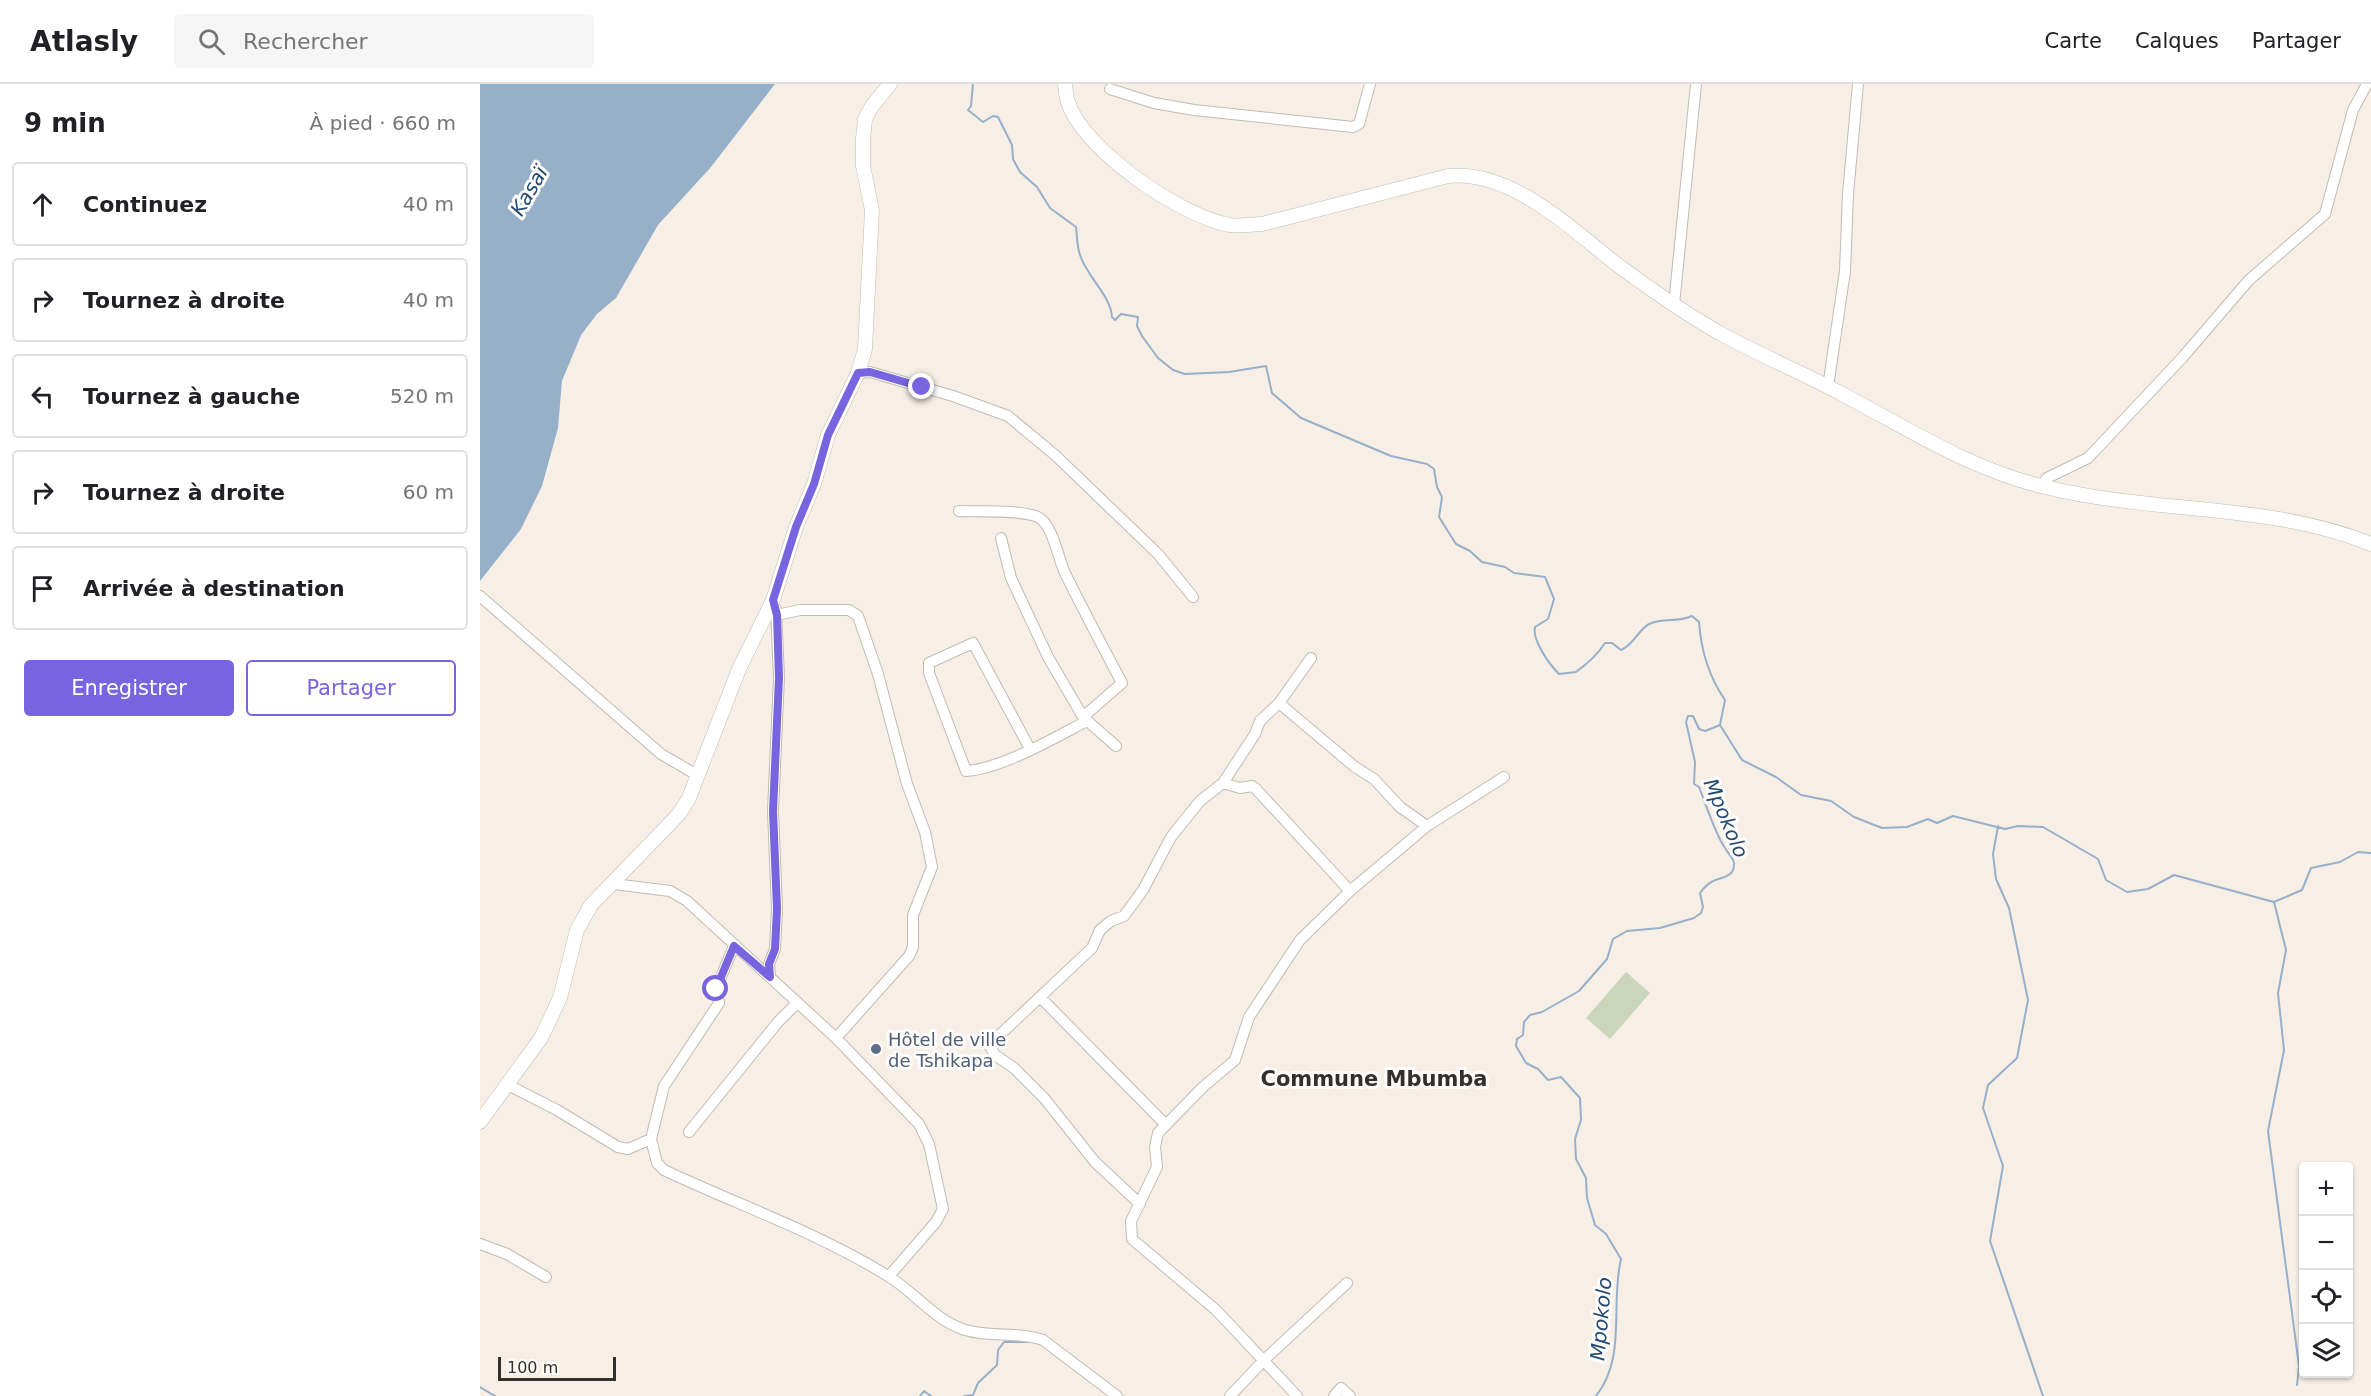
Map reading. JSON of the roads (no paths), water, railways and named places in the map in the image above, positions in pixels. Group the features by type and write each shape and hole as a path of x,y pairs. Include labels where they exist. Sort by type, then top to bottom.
{"main road":[{"path":"480,1122 541,1038 560,998 577,930 591,904 614,884 679,814 689,798 739,669 773,600 796,527 814,484 828,435 858,373 868,322 872,244 872,210 863,166 864,129 872,106 890,84"},
{"path":"1065,84 1068,103 1078,121 1093,139 1119,164 1160,195 1200,217 1232,226 1262,224 1448,176 1466,176 1500,185 1538,202 1606,256 1710,328 1988,470 2041,486 2086,495 2293,522 2342,533 2371,544"}],"street":[{"path":"1110,89 1154,103 1194,110 1353,127 1361,120 1370,84"},
{"path":"1674,305 1696,84"},
{"path":"1828,387 1845,271 1848,194 1858,84"},
{"path":"2041,486 2047,478 2088,458 2182,358 2248,280 2325,214 2353,110 2367,84"},
{"path":"858,373 870,372 939,392 1008,416 1055,455 1158,554 1193,597"},
{"path":"959,511 1020,512 1040,518 1048,530 1064,572 1122,683 1085,719 1030,749 982,770 966,771 929,673 929,663 973,644 1030,749"},
{"path":"1001,538 1011,578 1032,626 1085,719 1116,746"},
{"path":"480,596 661,754 697,775"},
{"path":"770,977 769,964 775,949 777,909 773,811 779,678 777,615 773,600"},
{"path":"777,615 800,610 849,610 858,616 878,674 907,784 925,832 932,867 913,915 913,948 909,956 836,1038"},
{"path":"1140,1204 1095,1162 1044,1098 1014,1068 992,1051 989,1045 1092,948 1100,930 1111,921 1124,916 1143,890 1171,837 1200,801 1223,783 1256,734 1260,721 1279,703 1311,658"},
{"path":"1279,703 1355,767 1374,779 1400,807 1427,826"},
{"path":"1297,1396 1216,1310 1132,1239 1131,1221 1157,1167 1155,1147 1158,1133 1235,1060 1249,1017 1300,940 1350,891 1427,826 1504,777"},
{"path":"1223,783 1240,788 1253,787 1350,891"},
{"path":"614,884 670,891 687,901 796,1004 836,1038 919,1124 929,1144 944,1203 942,1215 889,1276"},
{"path":"734,946 716,989 719,1003 664,1086 651,1139 657,1163 664,1170 801,1230 889,1276 957,1327 965,1330 1029,1335 1043,1340 1117,1396"},
{"path":"1040,997 1165,1124"},
{"path":"689,1132 778,1022 796,1004"},
{"path":"508,1085 557,1110 613,1144 628,1149 651,1139"},
{"path":"480,1244 507,1254 546,1277"},
{"path":"1230,1396 1263,1360 1347,1283"},
{"path":"1334,1396 1341,1388 1350,1396"}],"water":[{"name":"Kasaï","path":"480,84 775,84 711,167 658,225 616,298 597,314 581,335 562,381 558,428 542,486 521,529 480,581"}],"waterway":[{"path":"973,84 971,106 968,110 983,122 993,116 998,117 1012,145 1013,159 1020,172 1037,187 1050,208 1076,227 1083,263 1108,302 1112,317 1115,320 1121,314 1138,317 1137,326 1142,336 1158,358 1173,370 1185,374 1229,372 1266,366 1272,393 1301,418 1391,456 1427,464 1434,469 1437,487 1442,497 1439,517 1456,544 1470,551 1482,562 1505,567 1514,573 1545,577 1554,599 1548,619 1535,627 1535,632 1542,652 1559,674 1576,672 1592,659 1605,643 1612,643 1621,650 1649,624 1692,616 1699,622 1707,663 1714,682 1725,700 1720,725 1742,760 1776,777 1801,795 1831,801 1854,817 1882,828 1907,827 1928,819 1937,823 1953,816 2005,829 2018,826 2043,827 2098,859 2106,880 2127,892 2148,889 2174,875 2274,902 2302,890 2311,868 2340,862 2358,852 2371,853"},
{"name":"Mpokolo","path":"1596,1396 1606,1381 1615,1348 1618,1276 1621,1259 1606,1234 1595,1225 1587,1198 1586,1178 1576,1159 1575,1139 1581,1120 1580,1098 1561,1077 1548,1080 1538,1069 1526,1063 1516,1046 1517,1039 1523,1035 1524,1022 1530,1015 1542,1012 1579,991 1607,959 1613,939 1627,931 1660,928 1694,918 1701,913 1703,907 1700,893 1709,883 1732,871 1733,860 1718,836 1699,787 1694,784 1695,762 1686,722 1688,716 1693,716 1699,729 1705,731 1720,725"},
{"path":"1998,826 1993,854 1996,879 2009,908 2028,1000 2017,1058 1988,1085 1983,1108 2003,1166 1990,1241 2043,1396"},
{"path":"2274,902 2286,950 2278,993 2284,1050 2268,1131 2299,1366 2297,1385"},
{"path":"964,1396 973,1395 978,1383 997,1365 998,1350 1004,1342 1028,1342"},
{"path":"480,1387 495,1396"},
{"path":"920,1396 924,1391 931,1396"}],"place":[{"name":"Hôtel de ville de Tshikapa","path":"876,1049"}],"district":[{"name":"Commune Mbumba","path":"1374,1079"}]}
